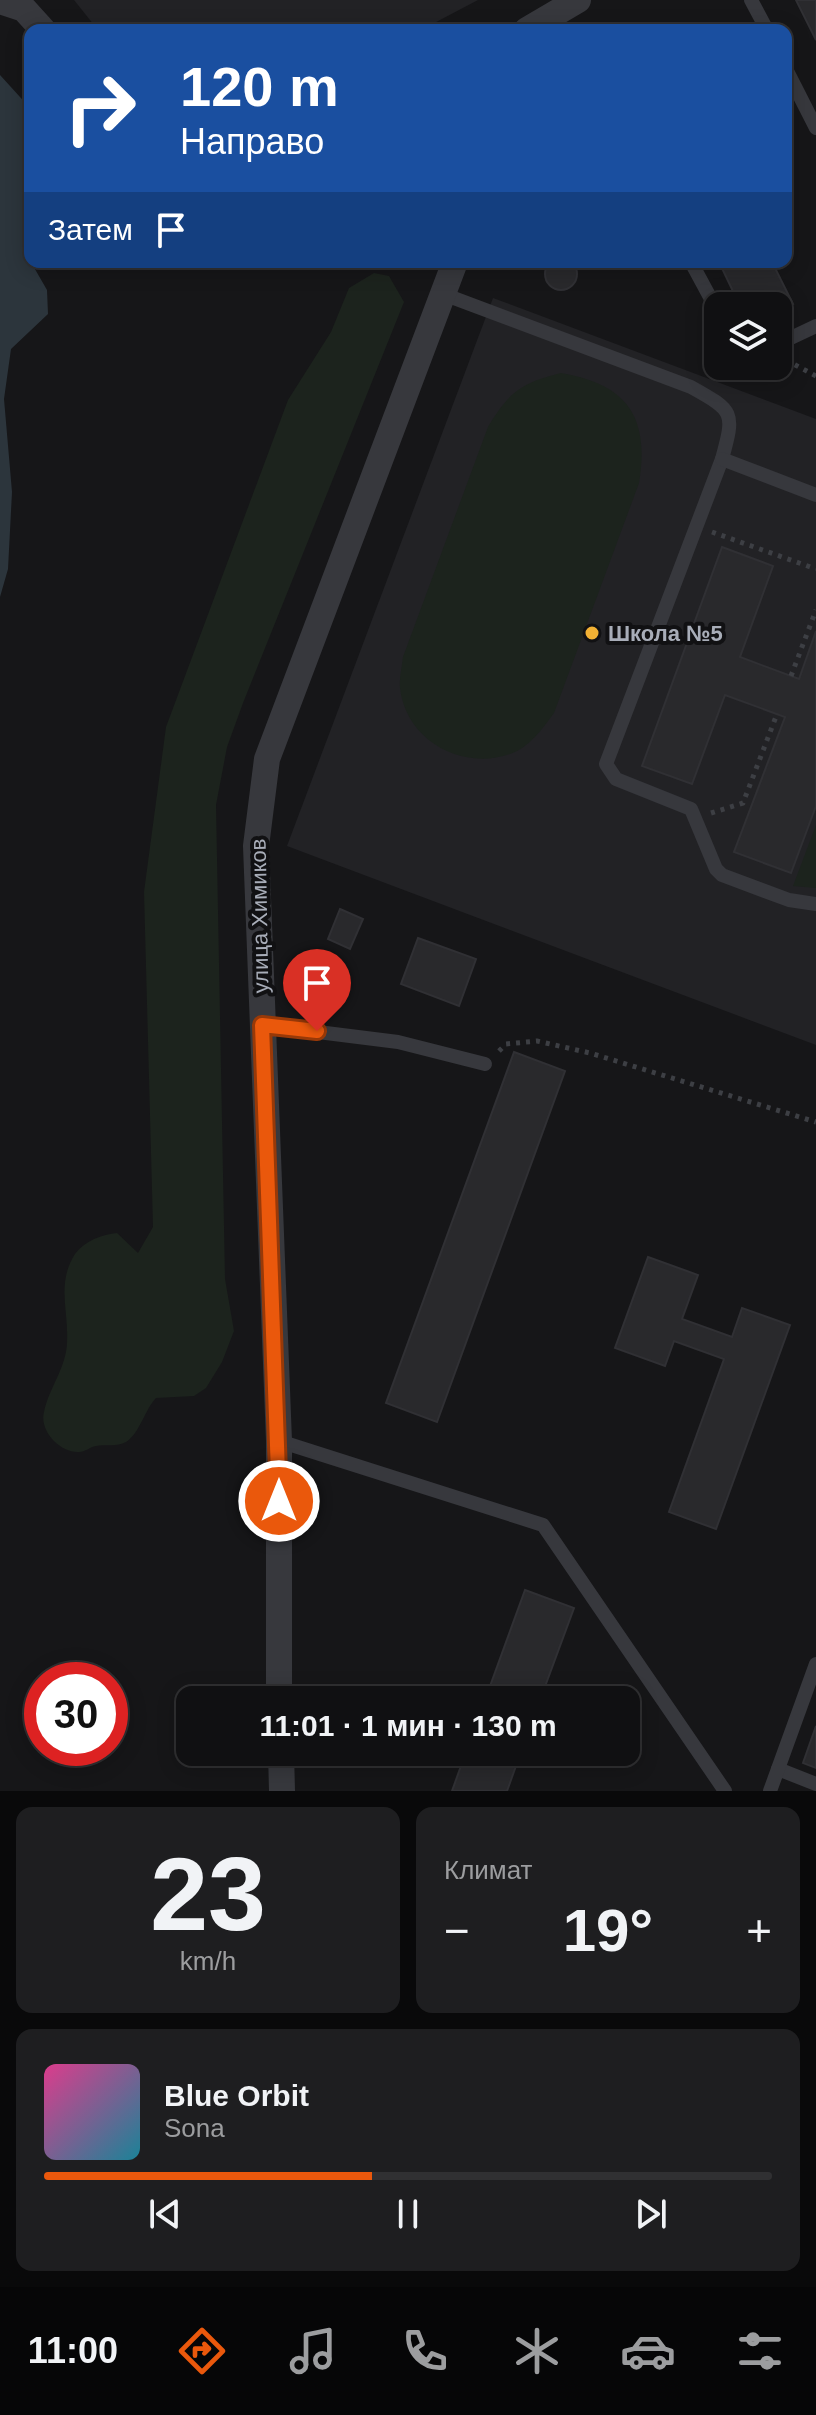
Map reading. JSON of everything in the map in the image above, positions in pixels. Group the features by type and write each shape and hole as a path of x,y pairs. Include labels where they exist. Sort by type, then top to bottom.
{"street":[{"path":"547,24 578,0"},
{"path":"0,1 24,9 38,24"},
{"name":"улица Химиков","path":"279,1686 279,1441 256,846 267,759 453,268"},
{"path":"281,1766 282,1791"}],"lane":[{"path":"751,0 764,24"},
{"path":"792,81 816,128"},
{"path":"694,268 707,292"},
{"path":"443,294 691,387 727,410 732,426 722,459 606,764 616,779 691,809 716,869 722,875 789,900 816,904"},
{"path":"792,337 816,326"},
{"path":"722,459 816,495"},
{"path":"262,1025 398,1042 485,1064"},
{"path":"279,1441 543,1525 725,1791"},
{"path":"770,1791 816,1664"},
{"path":"778,1769 816,1784"}],"path":[{"path":"792,363 816,376"},
{"path":"696,526 816,569"},
{"path":"791,676 816,610"},
{"path":"698,817 743,803 777,714"},
{"path":"485,1064 506,1044 537,1041 590,1053 638,1071 816,1122"}],"shaded area":[{"path":"74,0 478,0 432,24 93,24"},
{"path":"0,75 24,101 24,268 34,268 47,290 48,314 11,349 4,399 12,492 8,569 0,597"},
{"path":"374,273 389,276 404,302 243,703 227,747 216,805 225,1279 234,1331 222,1362 206,1388 194,1396 156,1398 126,1442 96,1446 81,1452 72,1451 52,1440 43,1419 66,1352 65,1287 69,1265 83,1245 117,1233 138,1253 153,1227 144,892 166,727 288,400 331,332 349,288"},
{"name":"Школа №5","path":"493,298 704,377 704,380 712,380 816,419 816,1045 287,846"},
{"path":"561,373 603,386 618,395 629,407 641,440 639,483 554,713 530,742 510,754 473,758 455,754 439,747 413,723 404,706 400,688 403,657 488,427 517,391"},
{"path":"816,825 816,888 793,886"}],"building":[{"path":"796,0 816,0 816,40"},
{"path":"547,268 575,268 577,274 572,285 561,290 550,285 545,274"},
{"path":"722,268 775,268 787,292 733,292"},
{"path":"722,547 773,566 740,657 799,679 816,631 816,806 791,873 734,852 785,717 725,695 692,784 642,766"},
{"path":"340,909 363,919 350,949 328,939"},
{"path":"418,938 476,959 459,1006 401,984"},
{"path":"514,1052 565,1071 437,1422 386,1403"},
{"path":"648,1257 698,1275 682,1319 732,1337 742,1308 790,1325 716,1529 669,1512 724,1359 674,1341 665,1366 615,1348"},
{"path":"525,1590 574,1608 545,1686 490,1686"},
{"path":"816,1726 816,1768 803,1763"},
{"path":"461,1766 516,1766 507,1791 452,1791"}],"place":[{"name":"Школа №5","path":"592,633"}],"route":[{"path":"279,1501 262,1025 317,1031"}]}
